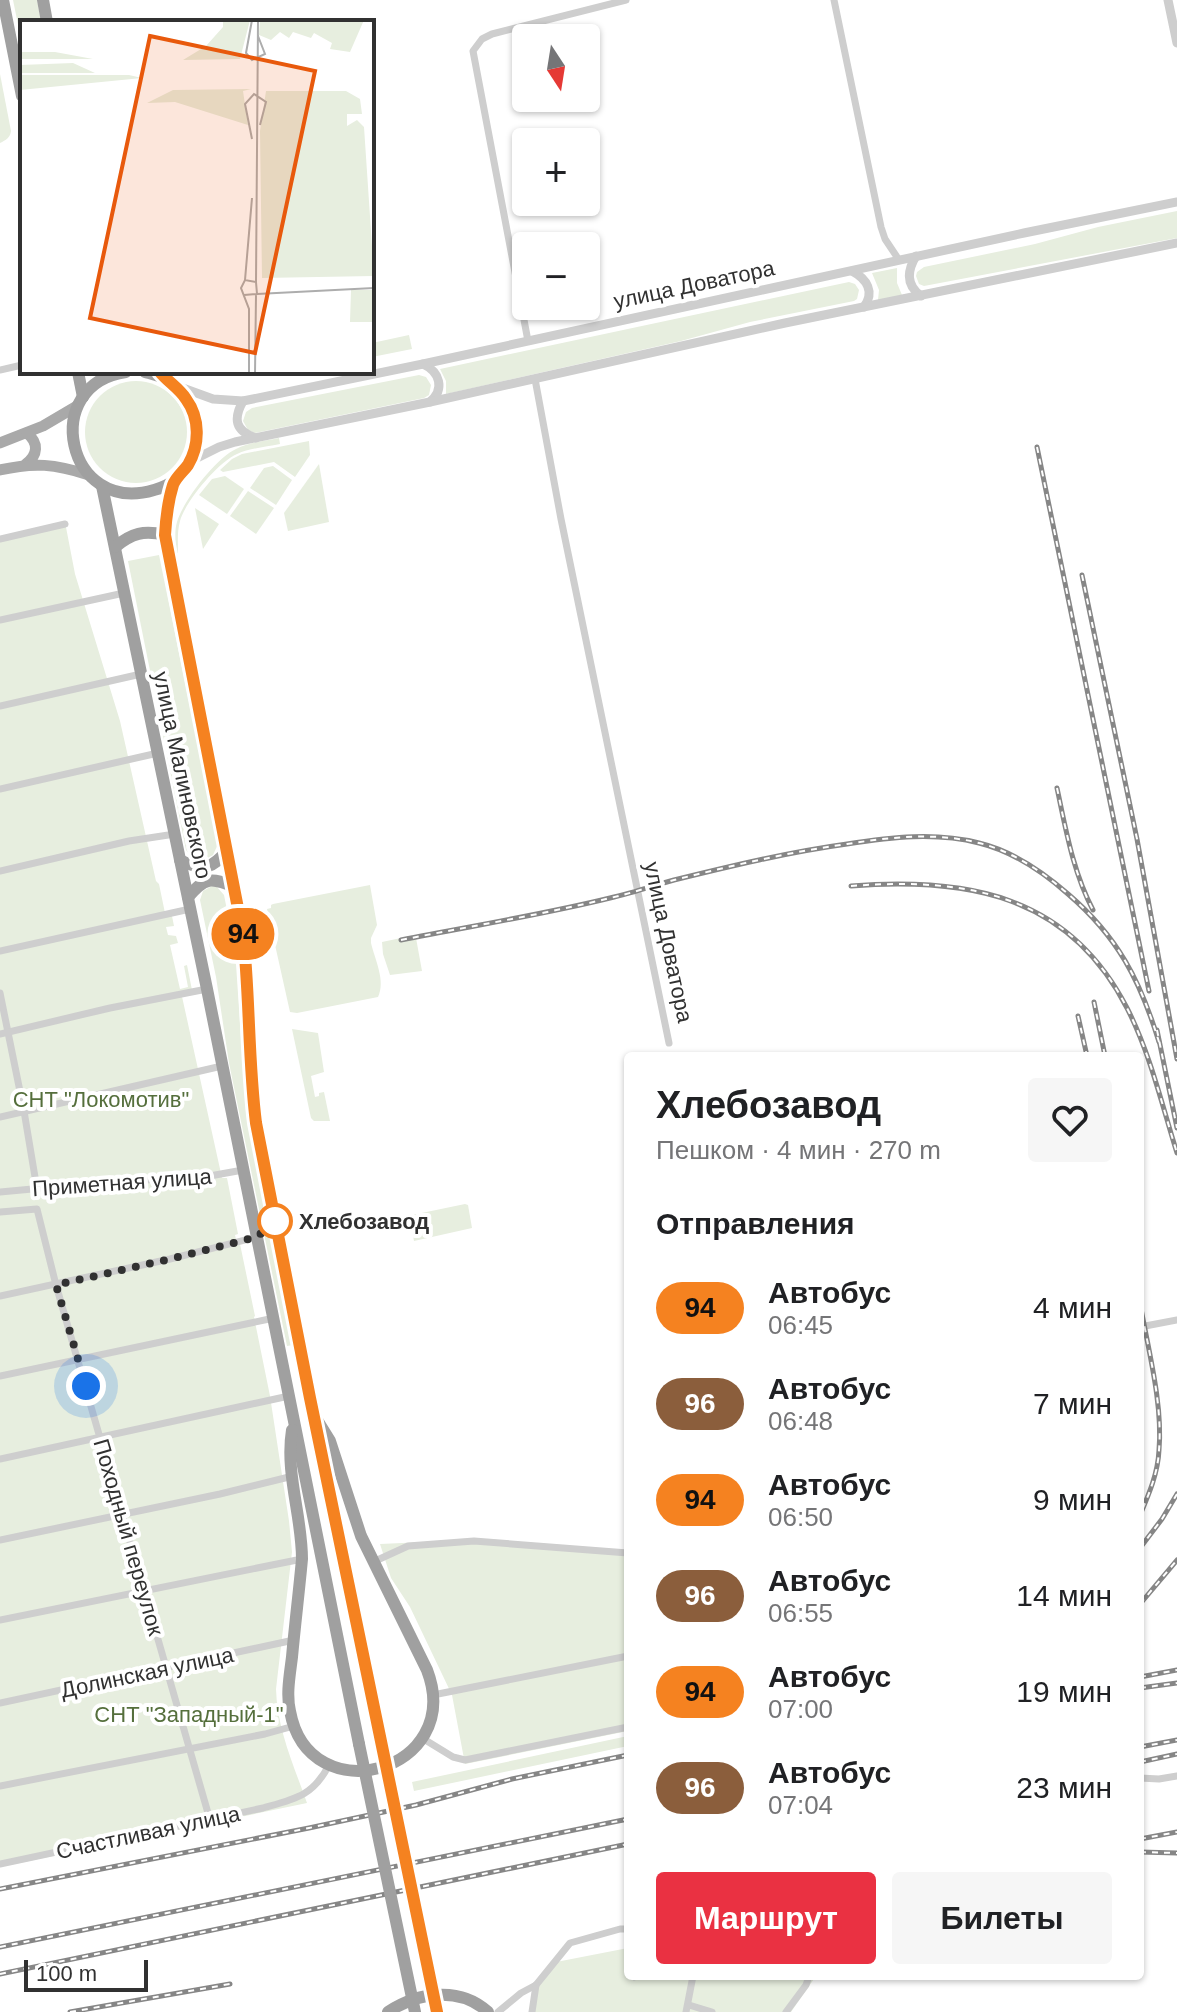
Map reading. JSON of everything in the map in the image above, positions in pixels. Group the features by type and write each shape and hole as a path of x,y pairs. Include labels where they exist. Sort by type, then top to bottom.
{"highway":[{"path":"3,0 20,86"},
{"path":"43,0 47,20"},
{"path":"78,374 80,402"},
{"path":"113,374 93,385 80,402 73,419 73,444 79,462 102,486 139,495 174,481 189,462 195,447 196,421 189,401 166,378"},
{"name":"улица Малиновского","path":"174,481 165,535 246,955 251,1083 256,1123 437,2012"},
{"name":"улица Малиновского","path":"102,486 415,2012"},
{"path":"115,547 125,538 140,532 165,535"},
{"path":"180,860 205,867 218,861 228,850"},
{"path":"189,903 199,884 210,880 235,887"},
{"path":"294,1419 290,1444 302,1559 288,1701 294,1726 310,1751 329,1765 362,1771 384,1768 405,1756 422,1738 431,1715 433,1695 427,1670 352,1513 330,1441 313,1414"},
{"path":"388,2012 408,2001 448,1995 468,1998 488,2012"}],"main road":[{"path":"0,443 58,418 80,402"},
{"path":"26,464 36,449 27,433"},
{"path":"0,470 26,464 57,465 89,475"}],"street":[{"path":"528,341 473,51 482,39 492,34 626,0"},
{"path":"834,0 881,227 899,260"},
{"path":"1168,0 1177,43"},
{"name":"улица Доватора","path":"166,378 213,399 243,401 1177,202"},
{"path":"189,462 219,447 256,438 1177,243"},
{"path":"916,256 910,266 909,282 921,296"},
{"path":"852,271 863,278 869,289 869,300 864,307"},
{"path":"423,364 434,371 439,383 438,394 430,402"},
{"path":"0,370 20,365"},
{"name":"улица Доватора","path":"535,379 669,1043"},
{"path":"243,401 237,414 238,424 243,432 256,438"},
{"path":"0,539 65,524"},
{"path":"0,620 124,593"},
{"path":"0,706 141,674"},
{"path":"0,789 158,753"},
{"path":"0,871 129,841 175,834"},
{"path":"0,951 189,903"},
{"path":"4,1033 207,989"},
{"path":"0,993 4,1033 24,1111 37,1189"},
{"path":"0,1117 222,1066"},
{"name":"Приметная улица","path":"0,1192 129,1180 193,1179 243,1170"},
{"name":"Походный переулок","path":"0,1212 37,1209 56,1285 210,1820"},
{"path":"0,1296 257,1237"},
{"path":"0,1376 274,1318"},
{"path":"1144,1326 1177,1320"},
{"path":"0,1459 289,1396"},
{"path":"0,1540 293,1476"},
{"path":"373,1562 413,1545 474,1541 624,1553"},
{"path":"0,1620 302,1559"},
{"name":"Долинская улица","path":"0,1703 294,1640"},
{"path":"433,1695 624,1657"},
{"path":"0,1786 294,1726"},
{"path":"422,1738 453,1757 470,1759 624,1728"},
{"name":"Счастливая улица","path":"0,1864 296,1799 314,1787 329,1765"},
{"path":"1144,1778 1177,1776"},
{"path":"498,2012 536,1985 570,1943 624,1930"},
{"path":"692,1980 688,2009 712,2012"},
{"path":"786,2012 808,1980"},
{"path":"532,2012 536,1985"}],"green space":[{"path":"13,0 37,0 41,20 20,20 20,34"},
{"path":"0,74 11,131 0,143"},
{"path":"1177,211 1177,238 924,286 919,284 916,276 924,267"},
{"path":"897,268 897,283 902,295 878,300 879,290 872,273"},
{"path":"849,282 859,290 854,301 750,322 681,341 446,394 446,381 440,369"},
{"path":"409,335 412,349 374,357 374,343"},
{"path":"419,375 426,377 431,385 429,395 424,398 255,433 248,430 243,421 246,412 252,408"},
{"path":"136,381 155,385 172,396 183,413 187,432 183,451 172,468 155,479 136,483 117,479 100,468 89,451 85,432 89,413 100,396 117,385"},
{"path":"279,438 280,444 247,450 229,458 203,483 183,513 176,553 176,530 180,513 210,471 236,449"},
{"path":"309,441 310,455 295,477 274,462 223,472 220,470 242,454"},
{"path":"319,464 329,522 288,531 284,513"},
{"path":"273,466 292,480 276,505 250,488 264,468"},
{"path":"225,476 244,489 227,514 199,495 212,479"},
{"path":"248,491 274,508 256,534 230,516"},
{"path":"195,508 219,524 203,549"},
{"path":"65,522 75,574 120,721 156,881 165,913 172,916 174,926 166,927 168,935 176,936 178,943 170,945 180,989 188,987 184,966 187,965 192,990 181,992 222,1178 227,1178 238,1234 235,1235 237,1244 240,1244 255,1316 270,1396 292,1552 276,1689 277,1704 287,1747 307,1803 0,1867 0,537"},
{"path":"159,555 218,844 213,855 204,860 192,857 186,850 128,561"},
{"path":"370,885 377,925 371,943 380,977 378,997 290,1012 267,909 273,904"},
{"path":"212,886 224,895 231,930 246,1112 293,1345 287,1346 229,1063 200,900 203,891"},
{"path":"401,938 401,941 416,938 422,971 390,975 382,942"},
{"path":"292,1029 318,1033 324,1072 311,1076 315,1097 324,1092 330,1121 314,1121 311,1118"},
{"path":"468,1205 472,1228 414,1241 412,1215"},
{"path":"490,1539 624,1556 624,1732 465,1764 452,1695 410,1607 391,1578 380,1544"},
{"path":"624,1737 624,1747 414,1791 412,1782"},
{"path":"624,1949 624,1980 813,1980 791,2012 530,2012 534,1983 551,1963"}],"railway":[{"path":"1037,447 1149,991"},
{"path":"1082,575 1137,839 1177,1059"},
{"path":"1057,788 1075,866 1093,910"},
{"path":"401,940 584,904 804,851 897,838 963,840 1003,851 1026,863 1085,910 1114,943 1125,961 1144,999 1159,1042"},
{"path":"851,886 935,885 974,891 1011,901 1045,917 1076,940 1103,970 1127,1008 1149,1061 1177,1153"},
{"path":"1094,1002 1104,1052"},
{"path":"1078,1016 1086,1052"},
{"path":"1157,1030 1177,1128"},
{"path":"1144,1324 1160,1432 1155,1475 1144,1505"},
{"path":"1144,1543 1177,1494"},
{"path":"1144,1599 1177,1560"},
{"path":"1144,1676 1177,1670"},
{"path":"1144,1687 1177,1683"},
{"path":"1144,1746 1177,1740"},
{"path":"1144,1761 1177,1754"},
{"path":"0,1889 309,1828 416,1805 512,1779 624,1756"},
{"path":"0,1947 624,1820"},
{"path":"1144,1838 1177,1832"},
{"path":"0,1974 624,1845"},
{"path":"1144,1852 1177,1853"},
{"path":"70,2012 230,1984"}],"bus line":[{"name":"94","path":"162,374 189,401 196,421 195,447 189,462 174,481 165,535 243,934 256,1123 437,2012"}],"place":[{"name":"Хлебозавод","path":"275,1221"}],"route":[{"path":"86,1386 56,1285 257,1237 275,1221"}],"park label":[{"name":"СНТ \"Локомотив\"","path":"101,1099"},
{"name":"СНТ \"Западный-1\"","path":"189,1714"}]}
